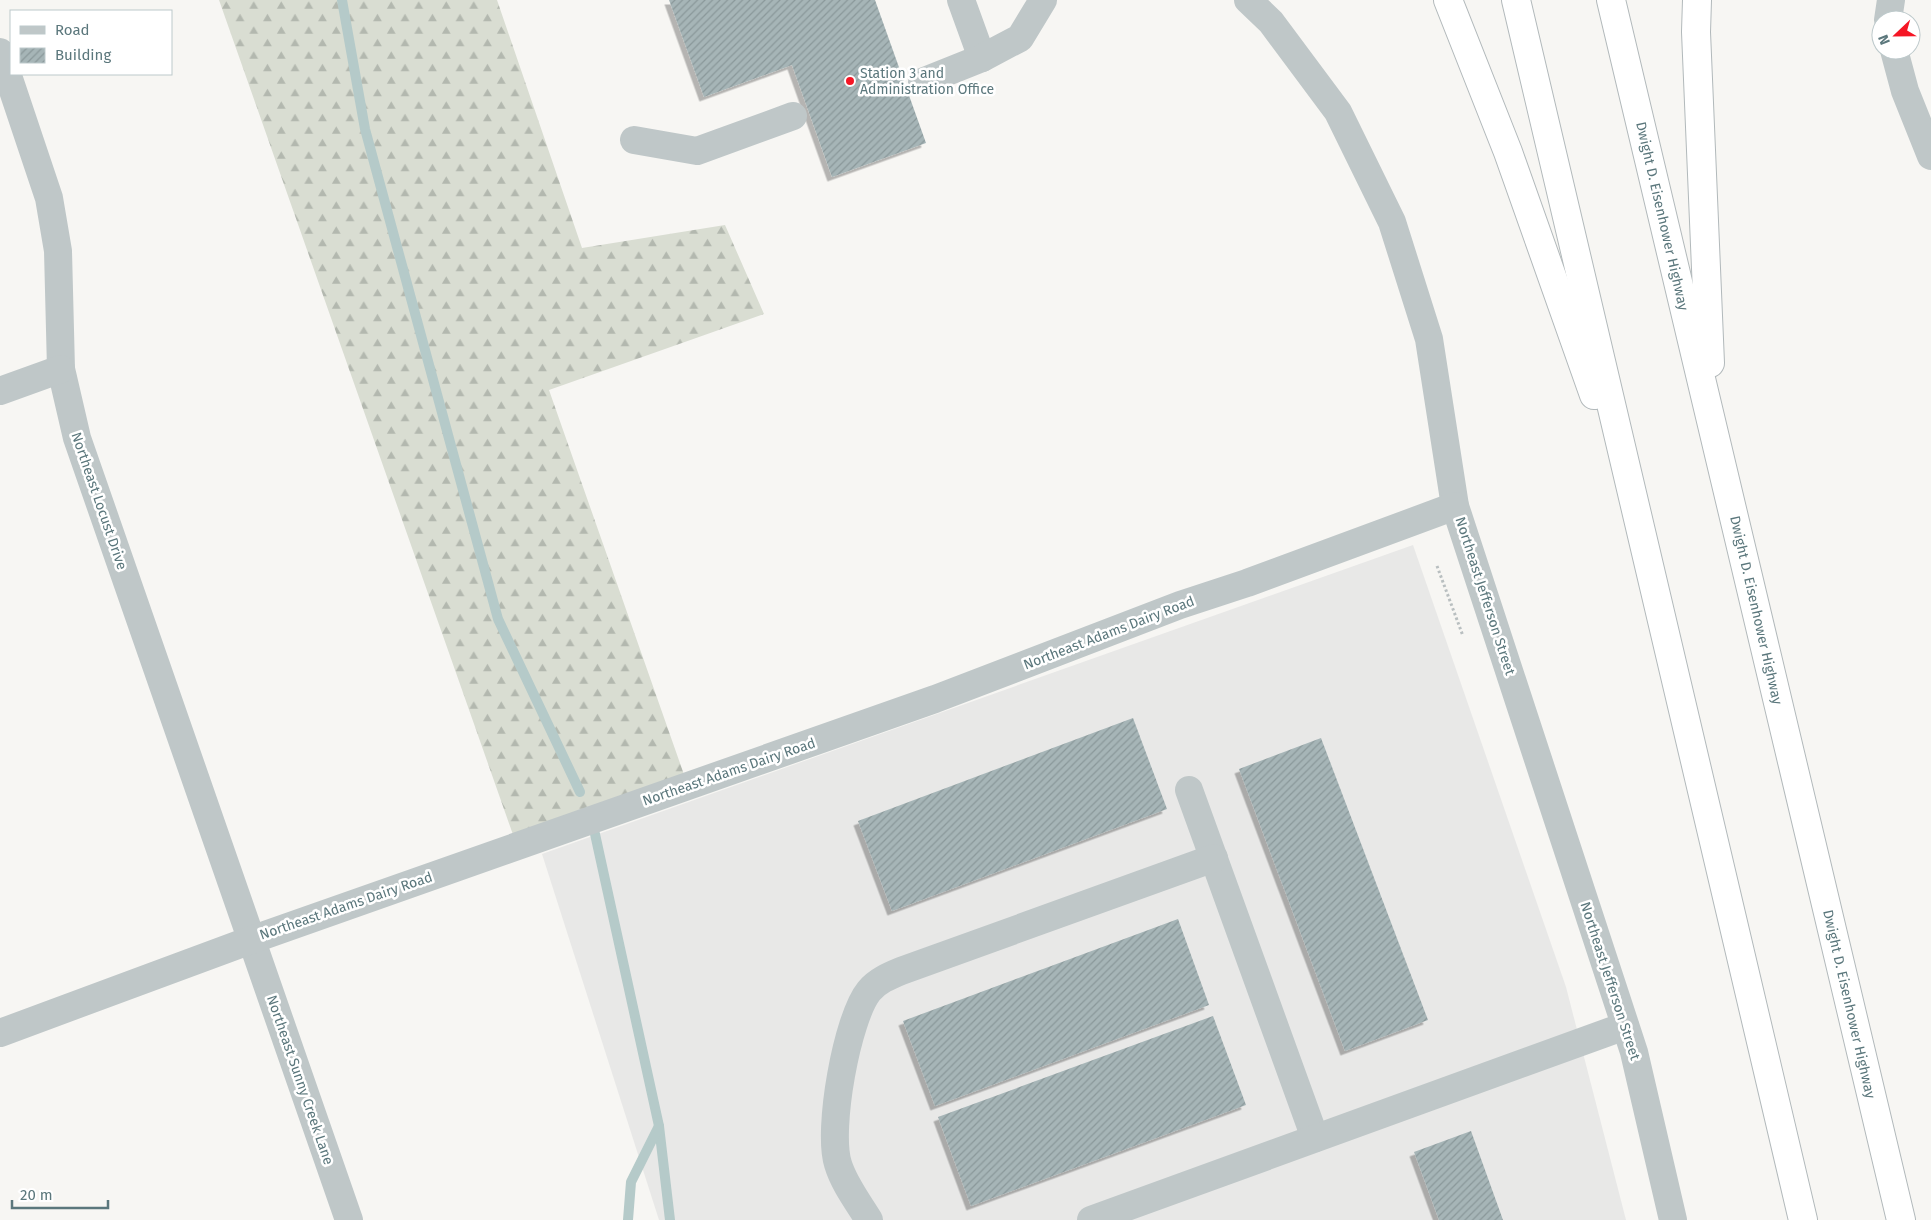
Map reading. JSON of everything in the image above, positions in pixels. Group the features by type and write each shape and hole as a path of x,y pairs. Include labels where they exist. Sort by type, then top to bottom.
{"highway":[{"path":"1448,0 1508,152 1641,528"},
{"path":"1516,0 1803,1220"},
{"name":"Dwight D. Eisenhower Highway","path":"1611,0 1901,1220"},
{"path":"1697,0 1696,32 1712,427"}],"street":[{"path":"961,0 982,58"},
{"path":"922,82 982,58 1020,38 1043,0"},
{"name":"Northeast Jefferson Street","path":"1248,0 1272,22 1338,112 1392,222 1429,339 1455,506 1634,1052 1673,1220"},
{"name":"Northeast Locust Drive","path":"0,52 49,198 58,251 61,369 77,438 251,940"},
{"path":"1897,60 1905,91 1931,156"},
{"path":"634,140 698,150 793,116"},
{"path":"0,391 61,369"},
{"name":"Northeast Adams Dairy Road","path":"0,1034 251,940 935,699 1180,605 1247,583 1455,506"},
{"path":"1189,790 1315,1138"},
{"path":"869,1220 848,1186 838,1163 834,1142 834,1117 854,1018 868,992 877,983 901,971 1214,858"},
{"name":"Northeast Sunny Creek Lane","path":"251,940 349,1220"},
{"path":"1091,1220 1625,1026"}],"shaded area":[{"path":"1413,545 1566,987 1626,1220 659,1220 542,854"}],"green space":[{"path":"219,0 497,0 582,248 725,225 764,314 549,390 688,786 517,846"}],"building":[{"name":"Station 3 and Administration Office","path":"669,0 875,0 926,143 832,177 792,65 704,97"},
{"path":"1133,718 1167,809 892,911 858,821"},
{"path":"1321,738 1428,1020 1345,1051 1239,769"},
{"path":"1178,919 1209,1005 935,1106 903,1021"},
{"path":"1213,1016 1246,1105 971,1206 938,1117"},
{"path":"1471,1131 1503,1220 1439,1220 1414,1152"}],"waterway":[{"path":"342,0 365,129 498,619 580,792"},
{"path":"595,834 659,1126 670,1220"},
{"path":"628,1220 631,1182 659,1126"}],"place":[{"name":"Station 3 and Administration Office","path":"850,81"}]}
